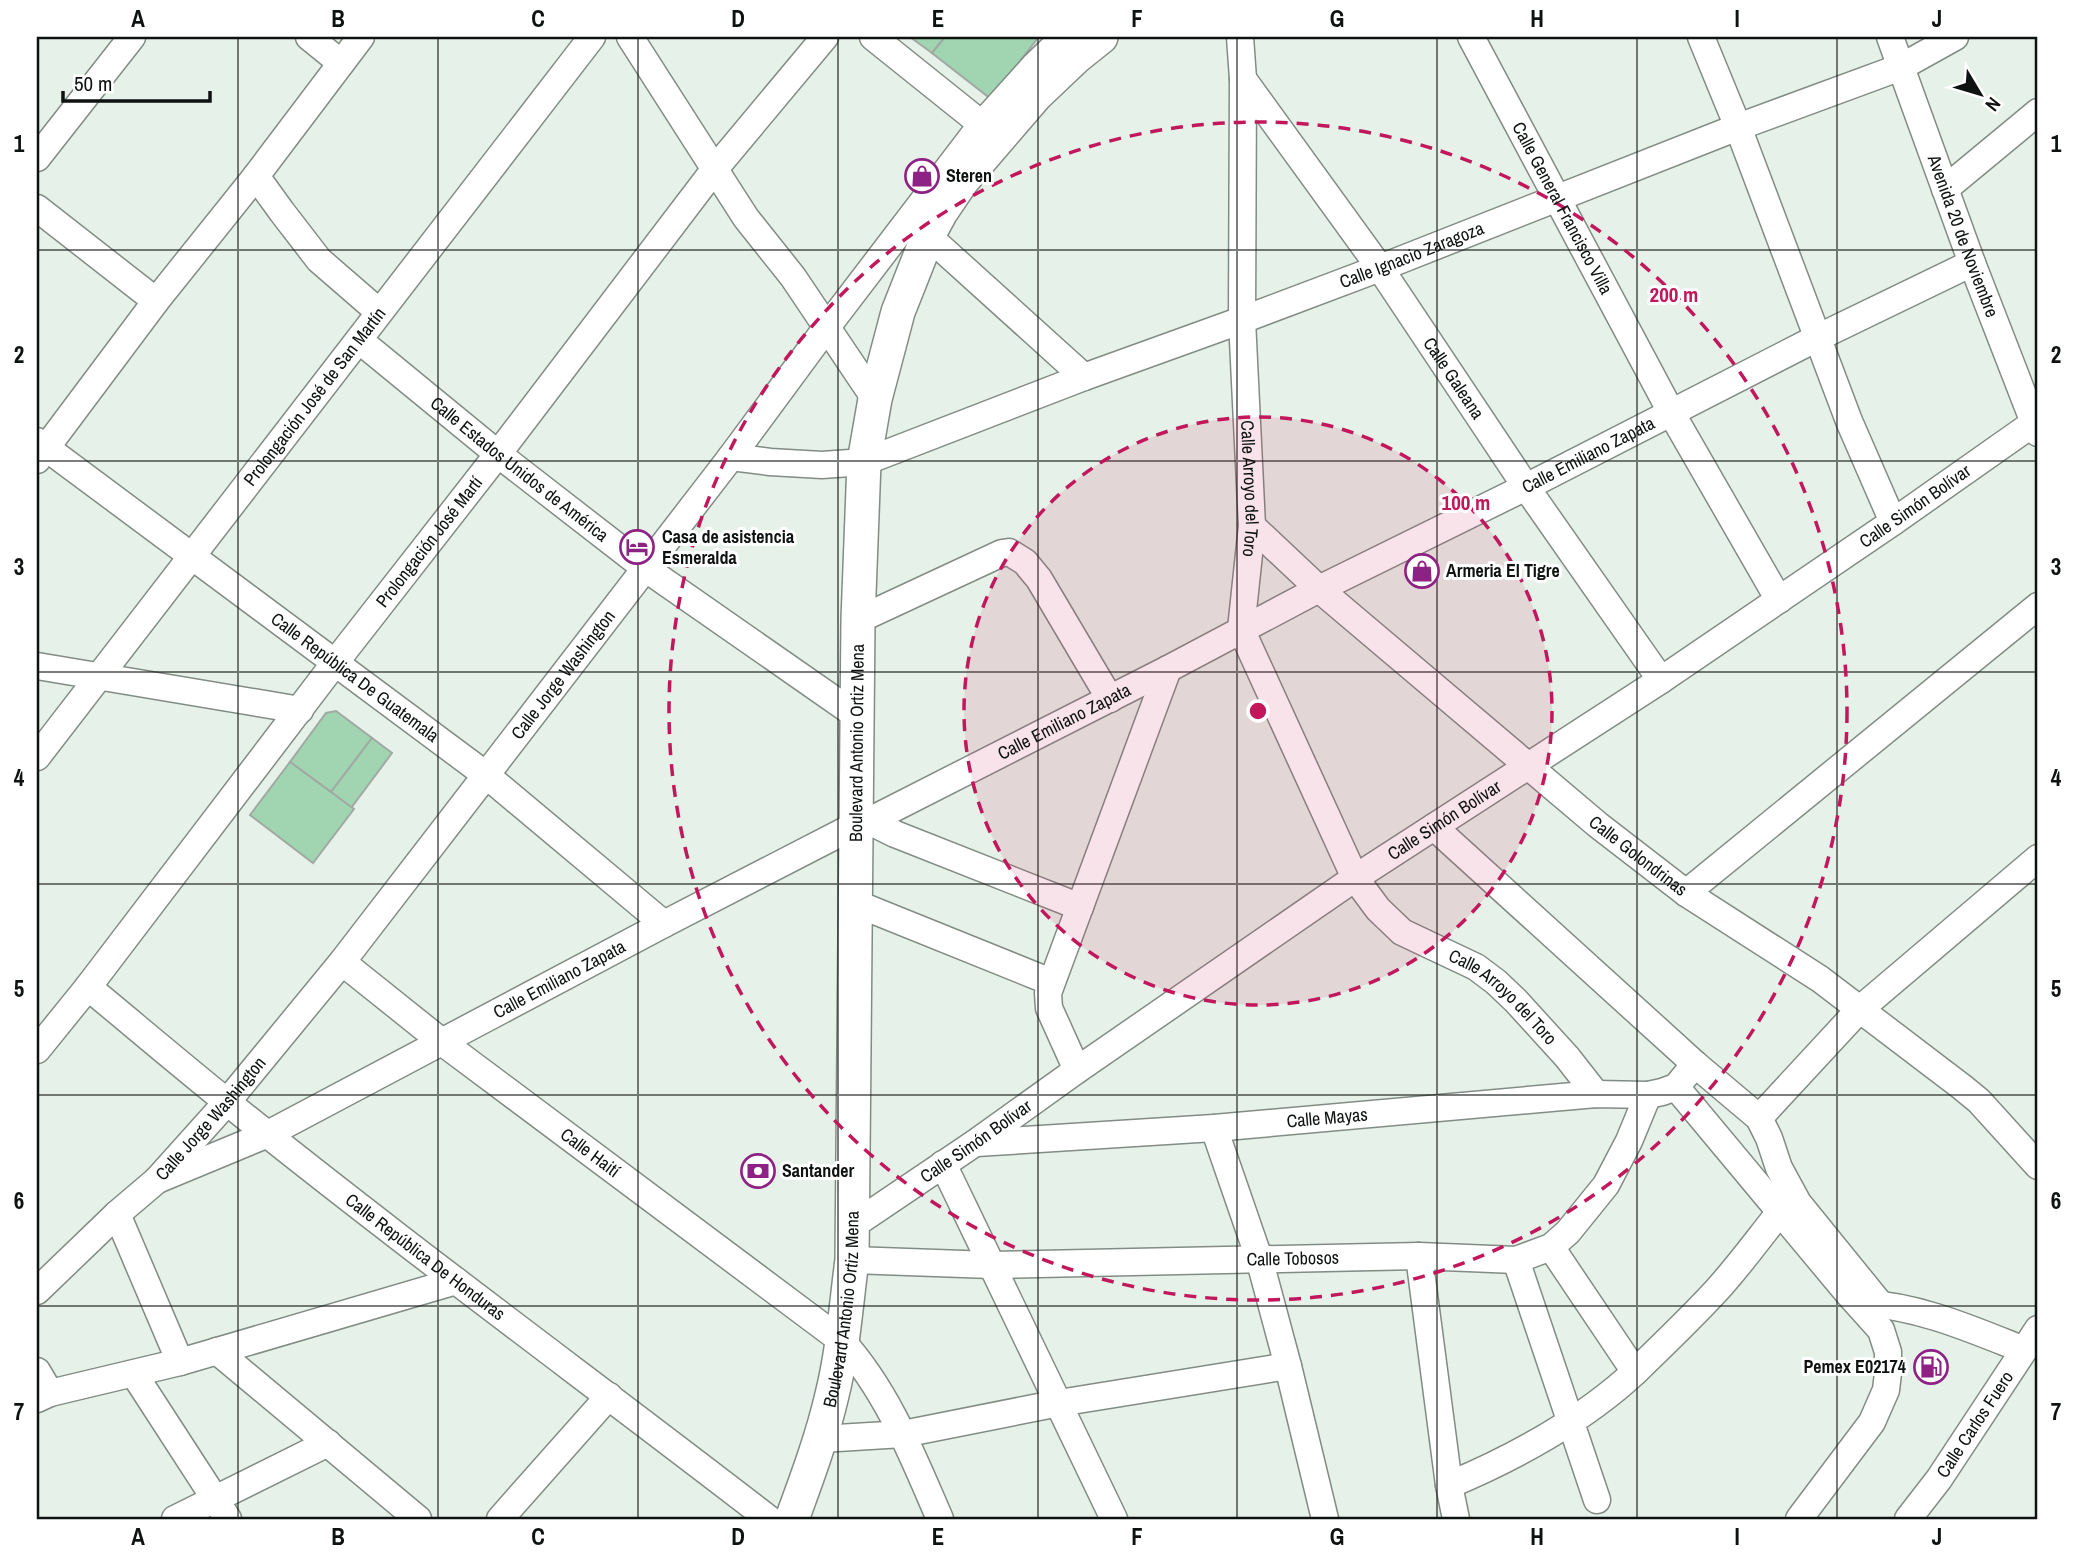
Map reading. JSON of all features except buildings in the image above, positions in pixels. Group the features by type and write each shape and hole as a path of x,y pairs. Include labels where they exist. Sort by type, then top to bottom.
{"main road":[{"name":"Boulevard Antonio Ortiz Mena","path":"792,1519 821,1439 833,1392 852,1260 855,903 863,823 856,715 858,620 864,462 875,399 898,312 928,236 990,130 1036,95 1101,37"}],"street":[{"path":"37,158 132,37"},
{"path":"309,37 341,63"},
{"path":"40,450 362,37"},
{"name":"Prolongación José de San Martín","path":"37,757 592,37"},
{"path":"630,37 714,170 793,277 875,399"},
{"name":"Prolongación José Martí","path":"37,1051 714,170 825,37"},
{"path":"873,37 990,130"},
{"name":"Calle Jorge Washington","path":"37,1291 117,1214 157,1180 227,1102 342,962 731,457 827,327 990,130 1035,65 1064,37"},
{"name":"Calle Arroyo del Toro","path":"1240,37 1243,79 1242,320 1252,526 1241,629 1355,877 1378,909 1402,932 1476,967 1496,982 1550,1038 1596,1094"},
{"name":"Calle General Francisco Villa","path":"1471,37 1672,414 1779,600"},
{"path":"1701,37 1738,127 1816,338 1893,522"},
{"name":"Avenida 20 de Noviembre","path":"1890,37 1972,263 2037,425"},
{"name":"Calle Ignacio Zaragoza","path":"731,457 822,465 864,462 1084,377 1380,268 1738,127 1901,67 1955,37"},
{"name":"Calle Galeana","path":"1243,79 1380,268 1526,487 1661,680"},
{"path":"1945,189 2038,112"},
{"path":"256,176 319,260 379,312"},
{"path":"37,208 156,301"},
{"path":"928,236 1084,377"},
{"name":"Calle Emiliano Zapata","path":"157,1180 268,1134 664,924 1110,699 1319,589 1672,414 1816,338 1972,263"},
{"name":"Calle Estados Unidos de América","path":"359,340 498,454 645,568 856,715"},
{"name":"Calle Simón Bolívar","path":"852,1226 1355,877 1661,680 2037,425"},
{"name":"Calle República De Guatemala","path":"40,450 192,555 334,664 486,775 664,924"},
{"name":"Calle Golondrinas","path":"1252,526 1319,589 1608,833 1686,893 1820,979 1979,1101 2038,1166"},
{"path":"858,620 1002,553 1016,554 1039,579 1110,699"},
{"path":"1686,893 2038,606"},
{"path":"37,666 300,710"},
{"path":"1077,1070 1049,1008 1048,993 1168,669"},
{"path":"863,823 1080,907"},
{"path":"1434,827 1695,1064 1759,1118 1769,1138 1789,1208"},
{"path":"1759,1118 1859,1010 2038,858"},
{"path":"855,903 1051,982"},
{"name":"Calle Haití","path":"342,962 442,1042 842,1341 865,1371 904,1434 940,1519"},
{"name":"Calle República De Honduras","path":"88,987 227,1102 456,1281 769,1519"},
{"path":"1695,1064 1676,1087 1789,1208 1868,1303 1888,1352 1885,1390 1872,1422 1799,1519"},
{"name":"Calle Mayas","path":"975,1143 1214,1128 1596,1094 1648,1095 1676,1087"},
{"name":"Calle Tobosos","path":"852,1260 991,1265 1419,1256 1516,1260 1551,1247 1568,1232 1606,1185 1629,1141 1648,1095"},
{"path":"1214,1128 1259,1258 1325,1519"},
{"path":"943,1164 1114,1519"},
{"path":"1449,1485 1482,1471 1570,1421 1635,1372 1716,1290 1789,1208"},
{"path":"117,1214 180,1362"},
{"path":"1551,1247 1635,1372"},
{"path":"1419,1256 1449,1485 1456,1519"},
{"path":"1516,1260 1597,1500"},
{"path":"41,1388 134,1374 456,1281"},
{"path":"1868,1303 1912,1309 2031,1339"},
{"name":"Calle Carlos Fuero","path":"1908,1519 1939,1479 2031,1339"},
{"path":"217,1352 418,1519"},
{"path":"821,1439 904,1434 1059,1403 1288,1366"},
{"path":"134,1374 222,1510"},
{"path":"500,1519 609,1396"},
{"path":"175,1519 222,1510 328,1443"}],"place":[{"name":"Steren","path":"922,176"},
{"name":"Casa de asistencia Esmeralda","path":"637,547"},
{"name":"Armeria El Tigre","path":"1422,571"},
{"name":"Santander","path":"758,1171"},
{"name":"Pemex E02174","path":"1931,1367"}]}
